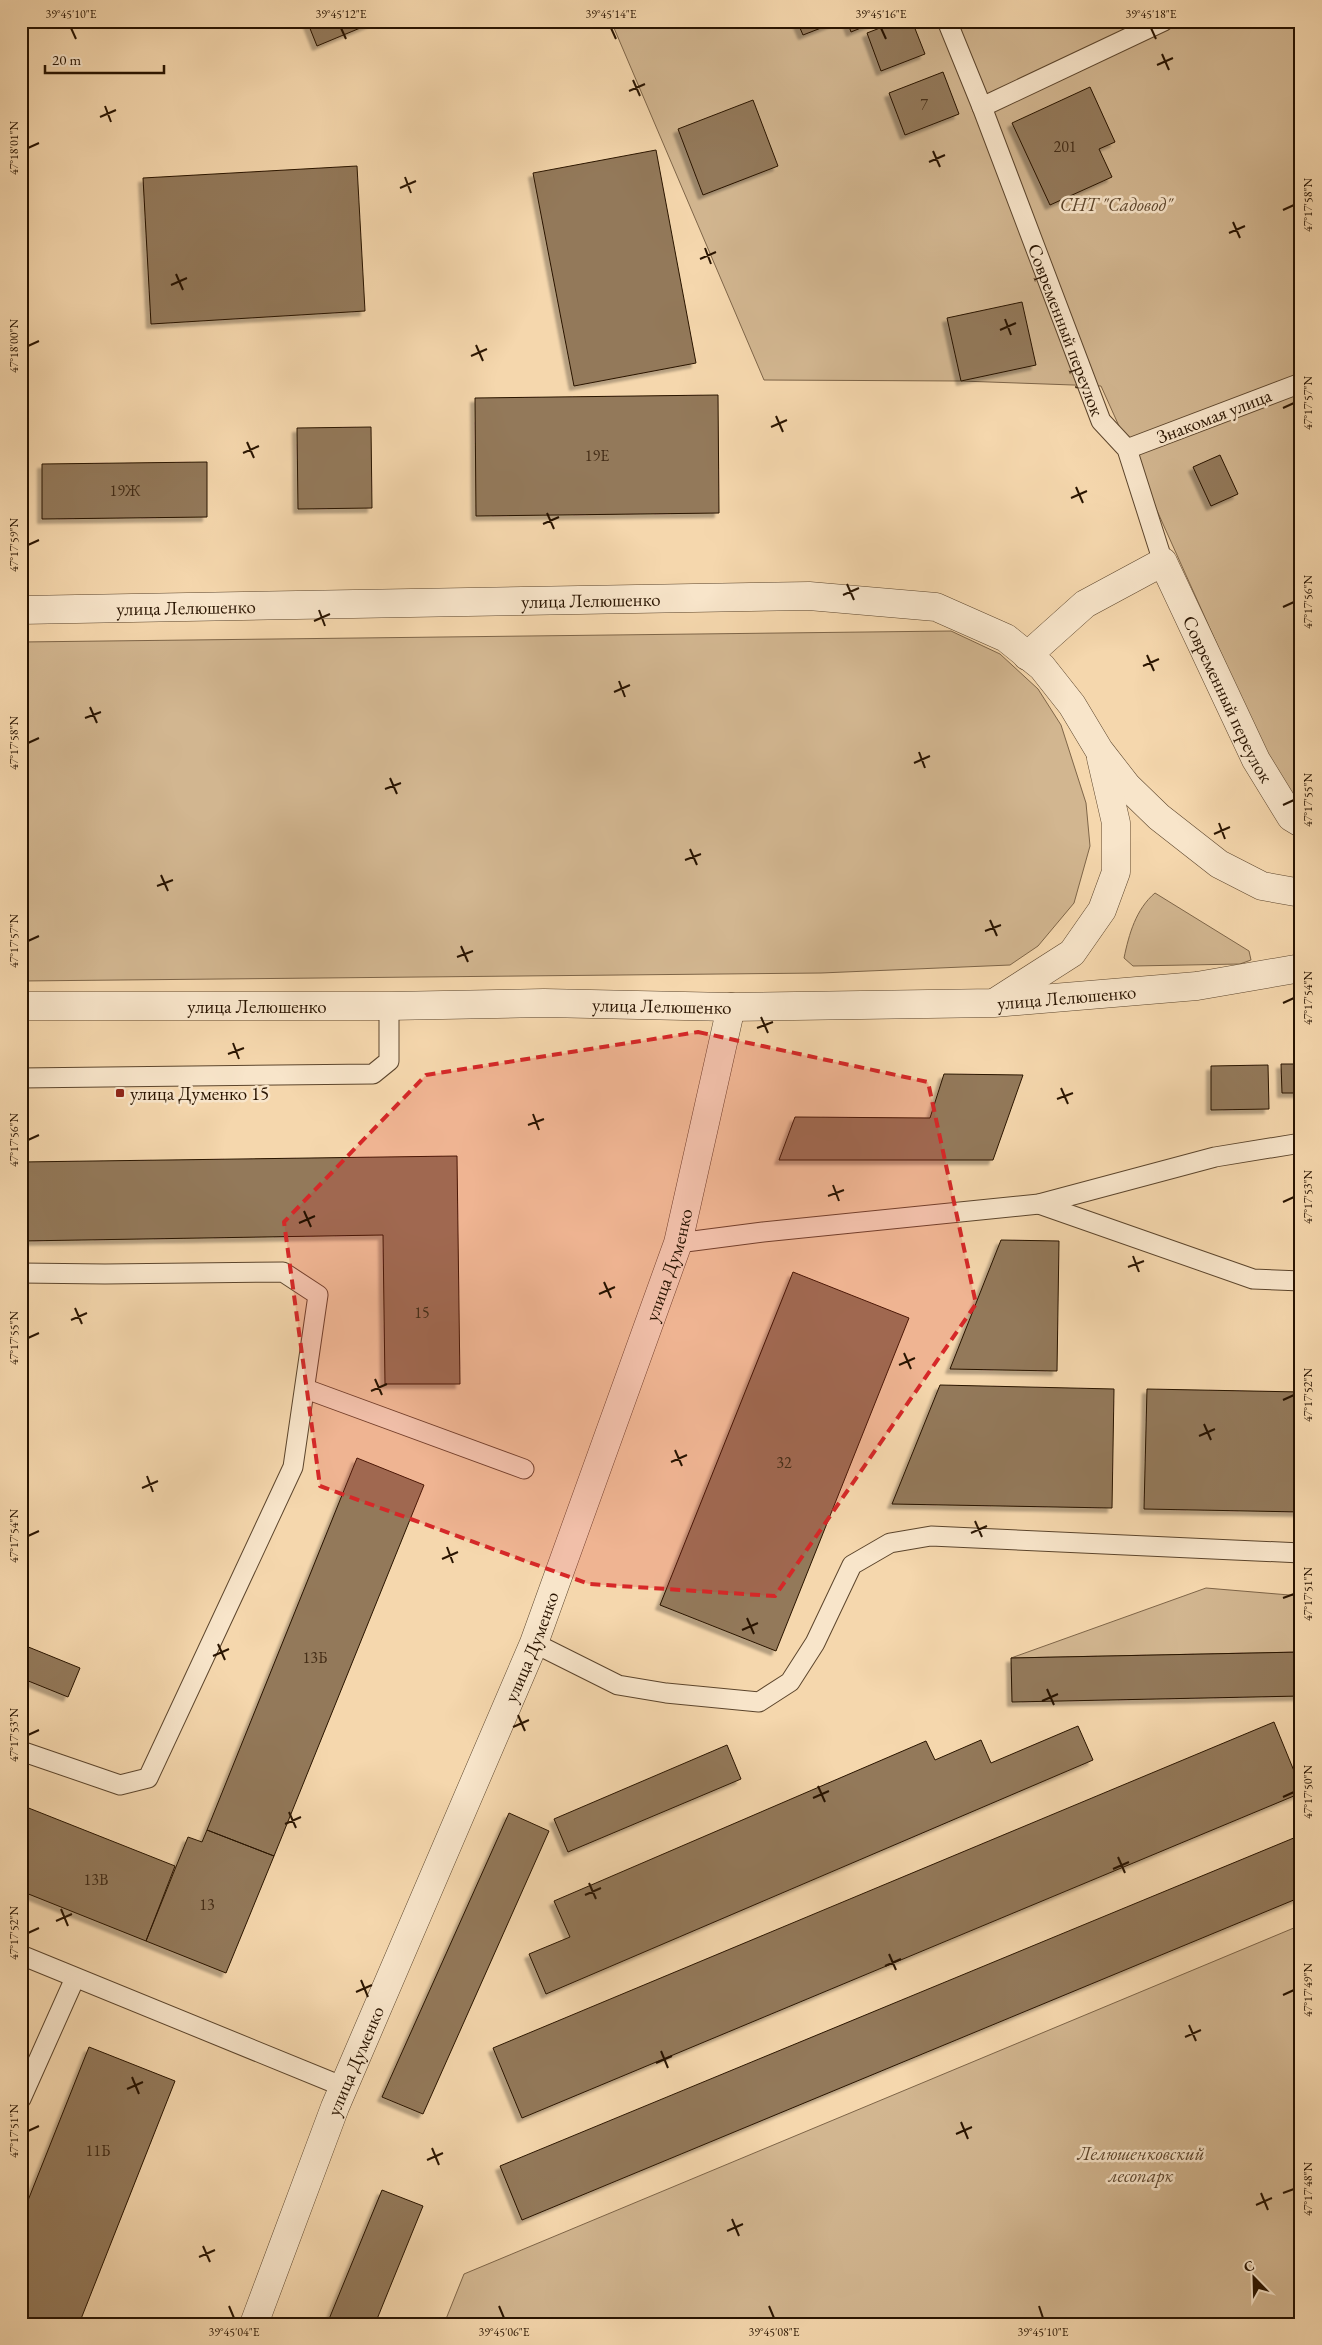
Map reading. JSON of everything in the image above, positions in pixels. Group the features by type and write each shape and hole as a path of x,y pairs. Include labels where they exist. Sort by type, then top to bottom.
{"street":[{"path":"1027,656 1085,604 1163,562"},
{"name":"Современный переулок","path":"1163,562 1256,760 1296,820"},
{"name":"улица Лелюшенко","path":"21,610 809,596 936,607 1006,638 1042,667 1072,705 1099,750"},
{"path":"1099,750 1127,786 1159,817 1219,864 1262,886 1301,893"},
{"path":"994,1003 1072,953 1102,910 1116,872 1116,823 1099,750"},
{"name":"улица Лелюшенко","path":"21,1006 389,1006 544,1002 731,1007 994,1003 1198,986 1301,968"},
{"name":"улица Думенко","path":"254,2324 344,2087 534,1643 678,1243 731,1007"}],"lane":[{"name":"Современный переулок","path":"947,21 982,106 1101,421 1127,449 1163,562"},
{"path":"982,106 1164,21"},
{"name":"Знакомая улица","path":"1127,449 1301,383"},
{"path":"21,1078 373,1074 389,1061 389,1006"},
{"path":"678,1243 763,1232 1039,1204 1214,1157 1301,1143"},
{"path":"1039,1204 1253,1279 1301,1281"},
{"path":"21,1273 283,1272 318,1294 306,1389 293,1466 148,1778 120,1785 21,1751"},
{"path":"306,1389 524,1469"},
{"path":"534,1643 618,1685 666,1693 759,1702 790,1682 815,1643 852,1565 890,1543 931,1536 1301,1553"},
{"path":"21,1954 75,1978 344,2087"},
{"path":"21,2099 75,1978"}],"highlighted area":[{"path":"698,1032 928,1082 976,1304 775,1596 589,1584 320,1486 284,1222 426,1075"}],"green space":[{"name":"СНТ \"Садовод\"","path":"611,21 1301,21 1301,831 1101,386 961,381 764,380"},
{"path":"951,631 1000,654 1038,689 1061,725 1086,803 1090,846 1074,903 1038,946 1010,965 821,973 21,981 21,642"},
{"path":"1155,893 1249,951 1251,960 1240,964 1133,966 1124,958 1128,940 1138,914 1148,899"},
{"path":"1206,1588 1301,1596 1301,1652 1011,1658"},
{"name":"Лелюшенковский лесопарк","path":"1301,1925 1301,2324 444,2324 464,2274"}],"building":[{"path":"307,21 377,21 317,46"},
{"path":"797,21 839,21 803,35"},
{"path":"847,21 878,21 851,32"},
{"path":"898,21 912,21 925,54 881,71 867,33"},
{"path":"943,72 959,114 905,135 889,93"},
{"path":"1090,87 1115,142 1099,149 1112,177 1050,205 1012,123"},
{"path":"753,100 778,166 703,195 678,129"},
{"path":"656,150 696,363 574,386 533,173"},
{"path":"357,166 365,311 151,324 143,178"},
{"path":"1022,302 1036,365 961,381 947,318"},
{"path":"718,395 719,513 476,516 475,398"},
{"path":"371,427 372,508 298,509 297,428"},
{"path":"1220,455 1238,494 1211,506 1193,467"},
{"path":"207,462 207,517 42,519 42,464"},
{"path":"1281,1064 1301,1064 1301,1093 1282,1093"},
{"path":"1268,1065 1269,1109 1211,1110 1211,1066"},
{"path":"944,1074 1023,1075 993,1160 779,1160 795,1117 930,1118"},
{"path":"457,1156 460,1384 385,1384 383,1235 21,1241 21,1162"},
{"path":"1001,1240 1059,1241 1057,1371 950,1369"},
{"path":"793,1272 909,1318 776,1651 660,1605"},
{"path":"940,1385 1114,1389 1112,1508 892,1504"},
{"path":"1147,1389 1301,1392 1301,1512 1144,1509"},
{"path":"357,1458 424,1485 274,1856 207,1830"},
{"path":"21,1644 80,1668 68,1697 21,1678"},
{"path":"1301,1652 1301,1696 1012,1702 1011,1658"},
{"path":"1274,1722 1301,1788 1301,1793 522,2118 493,2048"},
{"path":"1078,1726 1093,1760 546,1994 529,1954 570,1937 554,1901 926,1741 935,1760 981,1740 991,1763"},
{"path":"727,1745 741,1779 568,1852 554,1819"},
{"path":"21,1805 175,1866 146,1941 21,1891"},
{"path":"509,1813 549,1831 423,2114 382,2097"},
{"path":"207,1830 274,1856 226,1973 146,1941 188,1837 202,1842"},
{"path":"1301,1835 1301,1897 522,2220 500,2166"},
{"path":"89,2047 175,2081 79,2324 21,2324 21,2218"},
{"path":"382,2190 423,2206 375,2324 327,2324"}],"place":[{"name":"улица Думенко 15","path":"120,1093"}]}
